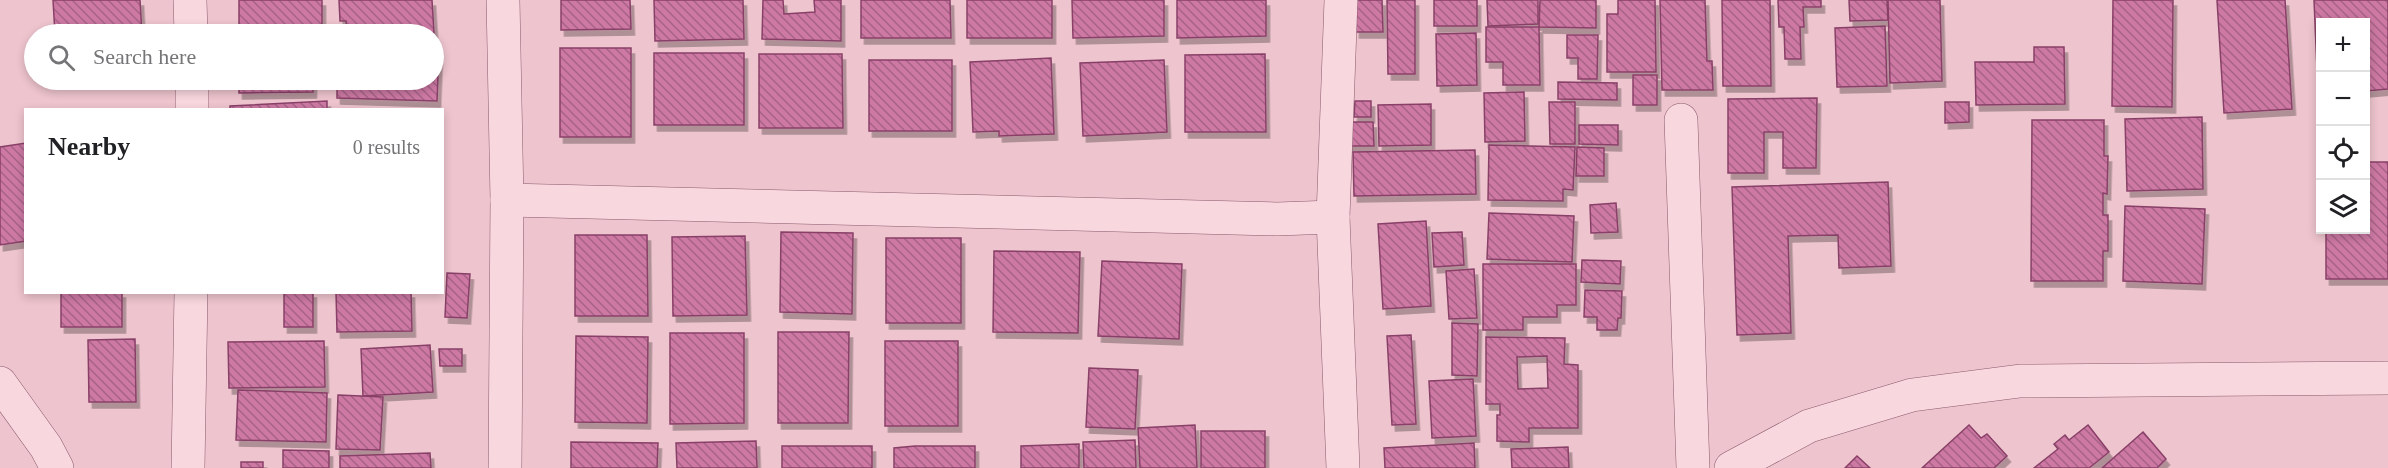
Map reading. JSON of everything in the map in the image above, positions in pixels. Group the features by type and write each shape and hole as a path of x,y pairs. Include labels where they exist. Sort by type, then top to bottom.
{"street":[{"path":"190,0 191,24"},
{"path":"503,0 507,200 506,468"},
{"path":"1341,0 1333,217 1343,468"},
{"path":"192,90 192,108"},
{"path":"1681,120 1693,468"},
{"path":"507,200 1277,219 1333,217"},
{"path":"189,468 191,294"},
{"path":"1731,468 1809,426 1912,395 2020,381 2388,378"},
{"path":"0,383 57,461"}],"building":[{"path":"53,0 140,0 141,24 54,24"},
{"path":"239,0 322,0 322,24 239,24"},
{"path":"339,0 432,0 433,24 346,24 346,21 340,21"},
{"path":"561,0 630,0 631,29 561,30"},
{"path":"654,0 743,0 744,39 655,41"},
{"path":"763,0 783,0 784,14 815,12 814,0 841,0 841,41 762,39"},
{"path":"861,0 950,0 951,38 861,38"},
{"path":"967,0 1052,0 1052,38 967,38"},
{"path":"1072,0 1164,0 1164,36 1073,38"},
{"path":"1177,0 1266,0 1266,36 1177,38"},
{"path":"1356,0 1382,0 1383,32 1356,32"},
{"path":"1387,0 1415,0 1415,74 1388,74"},
{"path":"1434,0 1477,0 1477,26 1434,26"},
{"path":"1487,0 1538,0 1538,24 1488,26"},
{"path":"1540,0 1596,0 1596,28 1539,27"},
{"path":"1618,0 1655,0 1656,72 1607,72 1607,14 1618,14"},
{"path":"1660,0 1705,0 1707,61 1712,61 1713,90 1662,90"},
{"path":"1722,0 1770,0 1771,86 1723,86"},
{"path":"1778,0 1821,0 1821,7 1803,7 1804,27 1800,27 1801,59 1785,59 1784,27 1779,27"},
{"path":"1849,0 1887,0 1888,20 1850,21"},
{"path":"1888,0 1940,0 1942,81 1890,83"},
{"path":"2113,0 2173,0 2172,107 2112,106"},
{"path":"2217,0 2285,0 2292,109 2224,113"},
{"path":"2314,0 2388,0 2388,89 2370,91 2370,18 2316,18 2316,46"},
{"path":"1885,26 1887,86 1837,87 1835,28"},
{"path":"1486,27 1539,27 1540,85 1503,85 1503,62 1486,62"},
{"path":"1476,33 1477,85 1437,86 1436,34"},
{"path":"1567,35 1598,35 1597,79 1578,79 1578,58 1567,58"},
{"path":"2034,47 2064,47 2065,104 1976,105 1975,62 2034,62"},
{"path":"560,48 631,48 631,137 560,137"},
{"path":"654,53 744,53 744,125 654,125"},
{"path":"759,54 842,54 843,128 759,128"},
{"path":"1265,54 1266,132 1185,132 1185,55"},
{"path":"1051,58 1054,134 999,136 999,131 973,132 970,62"},
{"path":"869,60 952,60 952,131 869,131"},
{"path":"1164,60 1167,132 1083,136 1080,63"},
{"path":"1633,75 1657,75 1657,105 1633,105"},
{"path":"1558,82 1617,83 1617,100 1558,99"},
{"path":"239,90 313,90 313,92 239,93"},
{"path":"337,90 437,90 437,101 337,98"},
{"path":"1524,92 1525,141 1485,142 1484,93"},
{"path":"1817,98 1816,168 1783,168 1783,132 1764,132 1764,173 1728,173 1728,99"},
{"path":"327,101 327,108 230,108 230,106"},
{"path":"1355,101 1371,101 1371,117 1354,117"},
{"path":"1549,102 1575,102 1575,144 1550,144"},
{"path":"1945,102 1969,102 1969,122 1945,123"},
{"path":"1431,104 1431,145 1379,146 1378,105"},
{"path":"2202,117 2203,189 2127,191 2125,119"},
{"path":"2032,120 2104,120 2104,156 2108,156 2107,194 2103,193 2103,215 2108,215 2108,251 2103,251 2103,281 2031,281"},
{"path":"1347,122 1373,122 1374,146 1348,146"},
{"path":"1579,125 1618,125 1618,145 1579,144"},
{"path":"24,143 24,241 0,245 0,147"},
{"path":"1489,145 1575,147 1573,190 1563,189 1563,201 1488,200"},
{"path":"1577,147 1604,148 1604,176 1576,176"},
{"path":"1475,150 1476,194 1354,196 1353,152"},
{"path":"2370,162 2388,162 2388,279 2326,279 2326,234 2370,234"},
{"path":"1888,182 1891,266 1839,268 1838,235 1788,236 1791,333 1737,335 1732,187"},
{"path":"1616,203 1618,232 1591,233 1590,205"},
{"path":"2125,206 2205,209 2202,284 2123,281"},
{"path":"1489,213 1574,216 1572,262 1487,259"},
{"path":"1426,221 1431,306 1383,309 1378,224"},
{"path":"781,232 853,233 852,314 780,312"},
{"path":"1462,232 1464,265 1434,267 1432,233"},
{"path":"575,235 647,235 648,316 575,316"},
{"path":"745,236 747,315 673,316 672,237"},
{"path":"886,238 961,238 961,323 886,323"},
{"path":"994,251 1080,252 1078,333 993,332"},
{"path":"1582,260 1621,261 1620,284 1581,282"},
{"path":"1102,261 1182,264 1179,339 1098,336"},
{"path":"1483,264 1576,264 1576,305 1557,305 1557,317 1523,317 1523,330 1483,330"},
{"path":"1474,269 1477,318 1449,319 1446,271"},
{"path":"447,273 470,274 467,318 445,317"},
{"path":"1585,290 1622,291 1621,318 1618,318 1617,330 1597,330 1597,317 1584,317"},
{"path":"61,294 122,294 122,327 61,327"},
{"path":"284,294 313,294 313,327 284,327"},
{"path":"336,294 411,294 412,331 337,332"},
{"path":"1452,323 1478,324 1477,376 1452,375"},
{"path":"778,332 849,332 848,423 778,423"},
{"path":"670,333 744,333 744,423 670,424"},
{"path":"1411,335 1416,424 1392,425 1387,336"},
{"path":"576,336 648,337 647,423 575,422"},
{"path":"1486,337 1565,338 1564,364 1578,365 1578,428 1529,428 1529,442 1497,441 1497,415 1500,415 1500,404 1486,404","holes":["1547,356 1548,388 1518,389 1517,357"]},
{"path":"135,339 136,402 89,402 88,340"},
{"path":"324,341 325,387 229,388 228,342"},
{"path":"885,341 958,341 958,426 885,426"},
{"path":"430,345 433,392 363,396 361,349"},
{"path":"439,349 462,349 462,366 440,366"},
{"path":"1089,368 1138,370 1135,429 1086,427"},
{"path":"1473,379 1476,436 1432,438 1429,381"},
{"path":"238,390 327,393 326,442 236,440"},
{"path":"338,395 383,397 380,450 336,449"},
{"path":"1195,425 1197,468 1140,468 1138,428"},
{"path":"1969,425 1981,438 1987,434 2007,456 1994,468 1922,468"},
{"path":"2088,425 2109,452 2089,468 2034,468 2058,449 2054,444 2065,435 2069,440"},
{"path":"1201,431 1265,431 1265,468 1201,468"},
{"path":"2143,432 2166,459 2157,468 2102,468"},
{"path":"1135,440 1136,468 1084,468 1083,442"},
{"path":"756,441 757,468 677,468 676,443"},
{"path":"571,442 658,443 657,468 571,468"},
{"path":"1474,443 1475,468 1385,468 1384,448"},
{"path":"1079,444 1079,468 1021,468 1021,446"},
{"path":"782,446 872,446 872,468 782,468"},
{"path":"975,446 975,468 894,468 894,448"},
{"path":"1568,447 1569,468 1512,468 1511,449"},
{"path":"283,450 329,451 329,468 283,468"},
{"path":"430,453 431,468 340,468 340,456"},
{"path":"1857,456 1870,468 1845,468"},
{"path":"241,462 263,462 263,468 241,468"}]}
